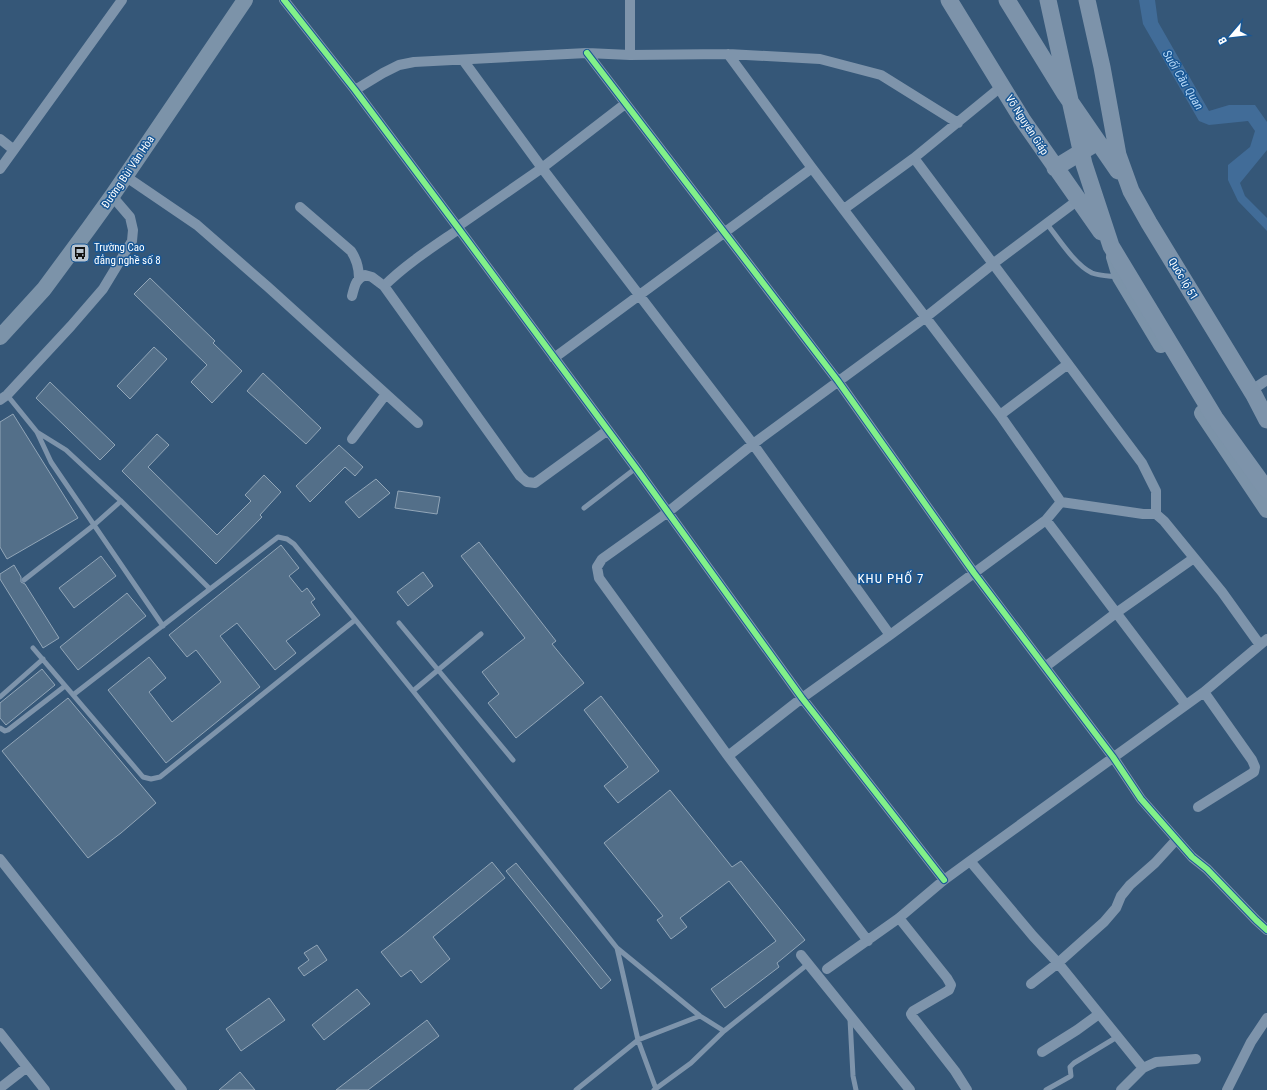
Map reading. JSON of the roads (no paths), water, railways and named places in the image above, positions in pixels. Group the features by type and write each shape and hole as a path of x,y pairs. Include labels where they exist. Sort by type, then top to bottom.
{"highway":[{"name":"Võ Nguyên Giáp","path":"948,0 1022,119 1111,246"},
{"path":"1007,0 1070,101 1131,191 1149,208"},
{"path":"1048,0 1084,164 1111,246 1216,418 1267,490"},
{"name":"Quốc lộ 51","path":"1088,0 1118,155 1131,191 1254,395 1267,420"},
{"path":"1055,168 1098,142"}],"main road":[{"name":"Đường Bùi Văn Hòa","path":"0,337 44,289 112,196 245,0"},
{"name":"Quốc lộ 51","path":"1114,132 1138,187 1149,208 1262,383 1267,401"},
{"path":"1111,246 1120,277 1208,422 1267,510"}],"street":[{"path":"0,169 122,0"},
{"path":"284,0 355,90 608,430 802,698 944,880"},
{"path":"630,0 630,55"},
{"path":"355,90 399,65 414,62 587,54 728,54 820,59 881,75 958,123"},
{"path":"587,54 838,381 974,573 1113,757 1141,799 1192,857 1207,868 1267,930"},
{"path":"728,54 812,168 1000,415 1061,502 1143,514 1156,514 1164,521 1264,642 1204,692 944,880 900,918 827,969"},
{"path":"463,60 542,168 754,444 890,635"},
{"path":"844,209 914,158 1002,86"},
{"path":"384,286 392,277 409,264 542,168 625,104"},
{"path":"0,139 14,150"},
{"path":"914,158 1142,463 1156,491 1156,514"},
{"path":"554,358 812,168"},
{"path":"125,176 197,225 268,287 418,424"},
{"path":"4,398 103,290 132,241 133,230 130,217 112,196"},
{"path":"868,940 728,756 599,578 597,566 602,559 668,512 754,444 926,317 1078,200"},
{"path":"300,207 351,251 356,258 359,269 359,278"},
{"path":"352,296 355,284 359,278 365,275 372,277 384,286 511,464 520,476 527,482 535,483 608,430"},
{"path":"1000,415 1068,364"},
{"path":"352,439 386,394"},
{"path":"728,756 802,698 1046,520 1061,502"},
{"path":"1046,520 1186,705"},
{"path":"1045,667 1116,613 1194,558"},
{"path":"1198,807 1254,772 1255,767 1252,760 1204,692"},
{"path":"1031,984 1058,963 1104,922 1116,908 1121,896 1130,885 1155,863 1176,840"},
{"path":"0,859 182,1090"},
{"path":"970,861 1033,936 1058,963 1143,1068"},
{"path":"900,918 947,978 950,985 949,990 913,1011 911,1014 967,1090"},
{"path":"801,955 910,1090"},
{"path":"1042,1052 1099,1014"},
{"path":"1227,1090 1251,1042 1267,1018"},
{"path":"0,1033 45,1090"},
{"path":"1121,1090 1143,1068 1156,1062 1196,1058"},
{"path":"0,1088 27,1067"}],"lane":[{"path":"1047,224 1081,266 1092,273 1102,276 1120,277"},
{"path":"4,398 37,432 66,450 121,501 210,589"},
{"path":"37,432 51,462 163,626"},
{"path":"584,508 636,468"},
{"path":"24,580 94,525 121,501"},
{"path":"73,695 278,537 287,538 294,544 413,691 617,948 700,1016 724,1031"},
{"path":"33,648 143,777 151,779 160,777 355,620"},
{"path":"398,623 513,760"},
{"path":"413,691 481,634"},
{"path":"0,697 43,659"},
{"path":"0,728 5,731 8,730 65,686"},
{"path":"617,948 638,1040 655,1089 692,1063 724,1031 808,964"},
{"path":"576,1090 638,1040 700,1016"},
{"path":"850,1016 853,1076 856,1090"},
{"path":"1046,1090 1071,1076 1070,1067 1074,1063 1117,1037"}],"water":[{"name":"Suối Cầu Quan","path":"1139,0 1155,0 1158,22 1209,111 1229,105 1255,105 1267,122 1267,150 1240,183 1245,196 1267,218 1267,231 1238,201 1228,180 1228,165 1250,147 1255,131 1248,121 1209,125 1199,121 1143,24"}],"place":[{"name":"Trường Cao đẳng nghề số 8","path":"80,253"}],"district":[{"name":"KHU PHỐ 7","path":"891,578"}]}
